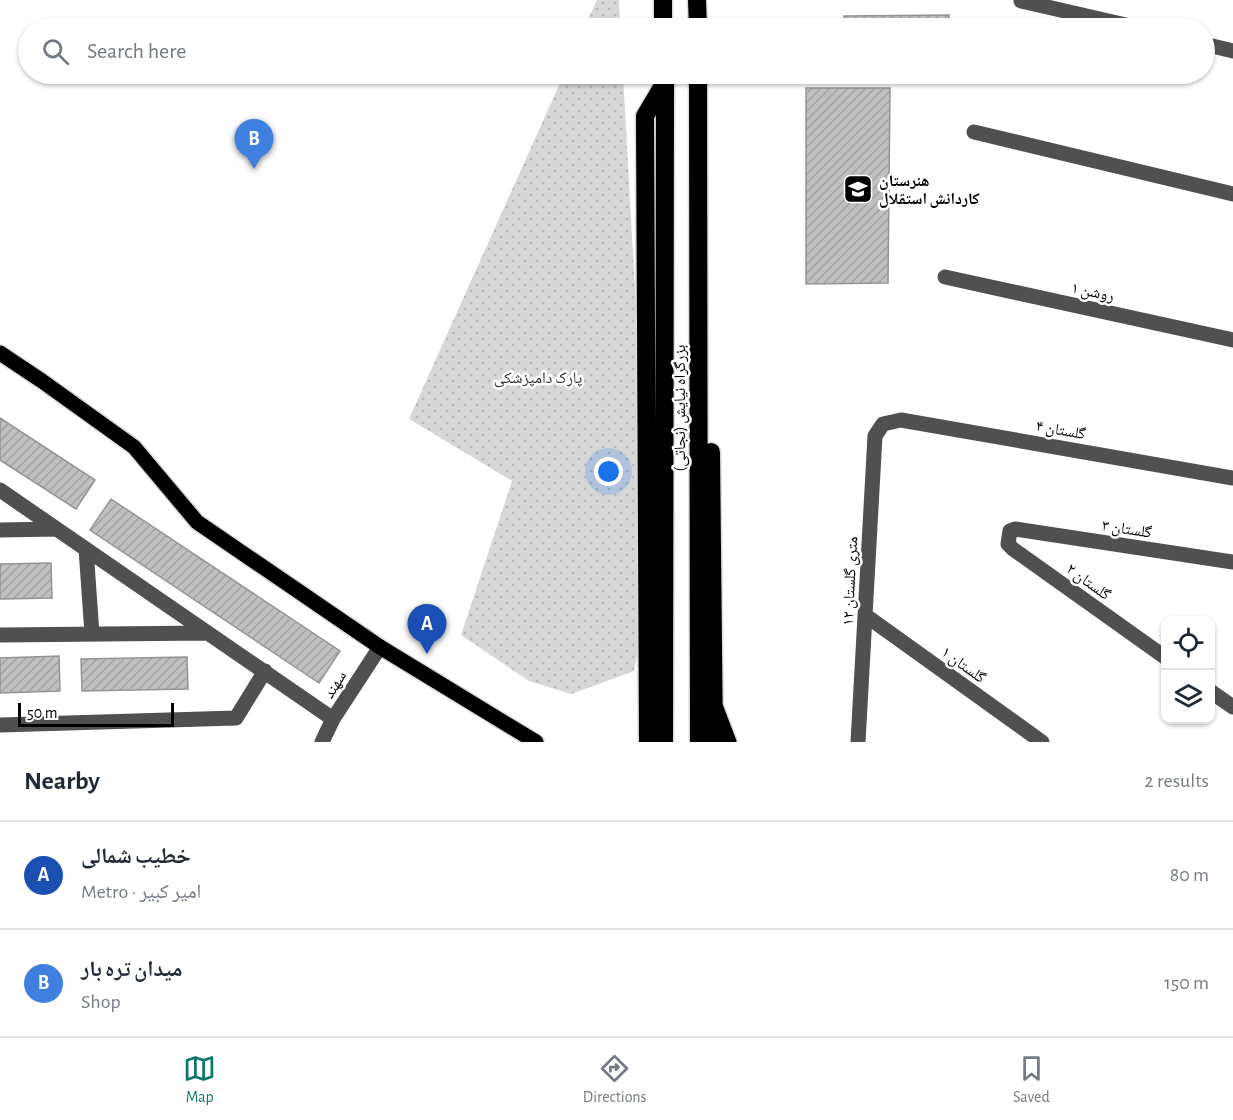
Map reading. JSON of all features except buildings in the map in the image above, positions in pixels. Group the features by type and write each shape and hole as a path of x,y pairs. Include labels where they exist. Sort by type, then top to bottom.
{"highway":[{"path":"663,0 663,18"},
{"path":"698,0 698,18"},
{"path":"648,742 645,116 662,84"},
{"name":"بزرگراه نیایش (نجاتی)","path":"664,742 665,84"},
{"name":"بزرگراه نیایش (نجاتی)","path":"698,84 699,742"},
{"path":"700,84 710,117 709,300 714,742"}],"main road":[{"path":"0,353 134,447 197,522 380,647 536,742"},
{"path":"713,699 729,742"}],"street":[{"path":"1021,1 1095,18"},
{"path":"1215,47 1233,51"},
{"path":"974,132 1233,194"},
{"name":"روشن ۱","path":"945,277 1233,340"},
{"name":"گلستان ۴","path":"883,424 900,420 1233,477"},
{"name":"۱۲ متری گلستان","path":"858,742 875,436 883,424"},
{"path":"0,490 333,719"},
{"path":"0,530 56,529"},
{"name":"گلستان ۳","path":"1015,529 1233,562"},
{"name":"گلستان ۲","path":"1015,529 1010,531 1008,538 1008,544 1013,549 1161,654"},
{"path":"86,549 92,634"},
{"name":"گلستان ۱","path":"865,615 1042,742"},
{"path":"0,635 208,633"},
{"name":"سهند","path":"322,742 333,719 380,647"},
{"path":"0,725 236,718 264,671"},
{"path":"1215,694 1233,707"}],"green space":[{"path":"597,0 619,0 620,18 589,18"},
{"name":"پارک دامپزشکی","path":"560,84 624,84 639,362 641,635 634,671 571,694 529,681 461,635 512,481 409,419"}],"place":[{"name":"میدان تره بار","path":"254,169"},
{"name":"هنرستان کاردانش استقلال","path":"858,189"},
{"name":"خطیب شمالی","path":"427,654"}]}
